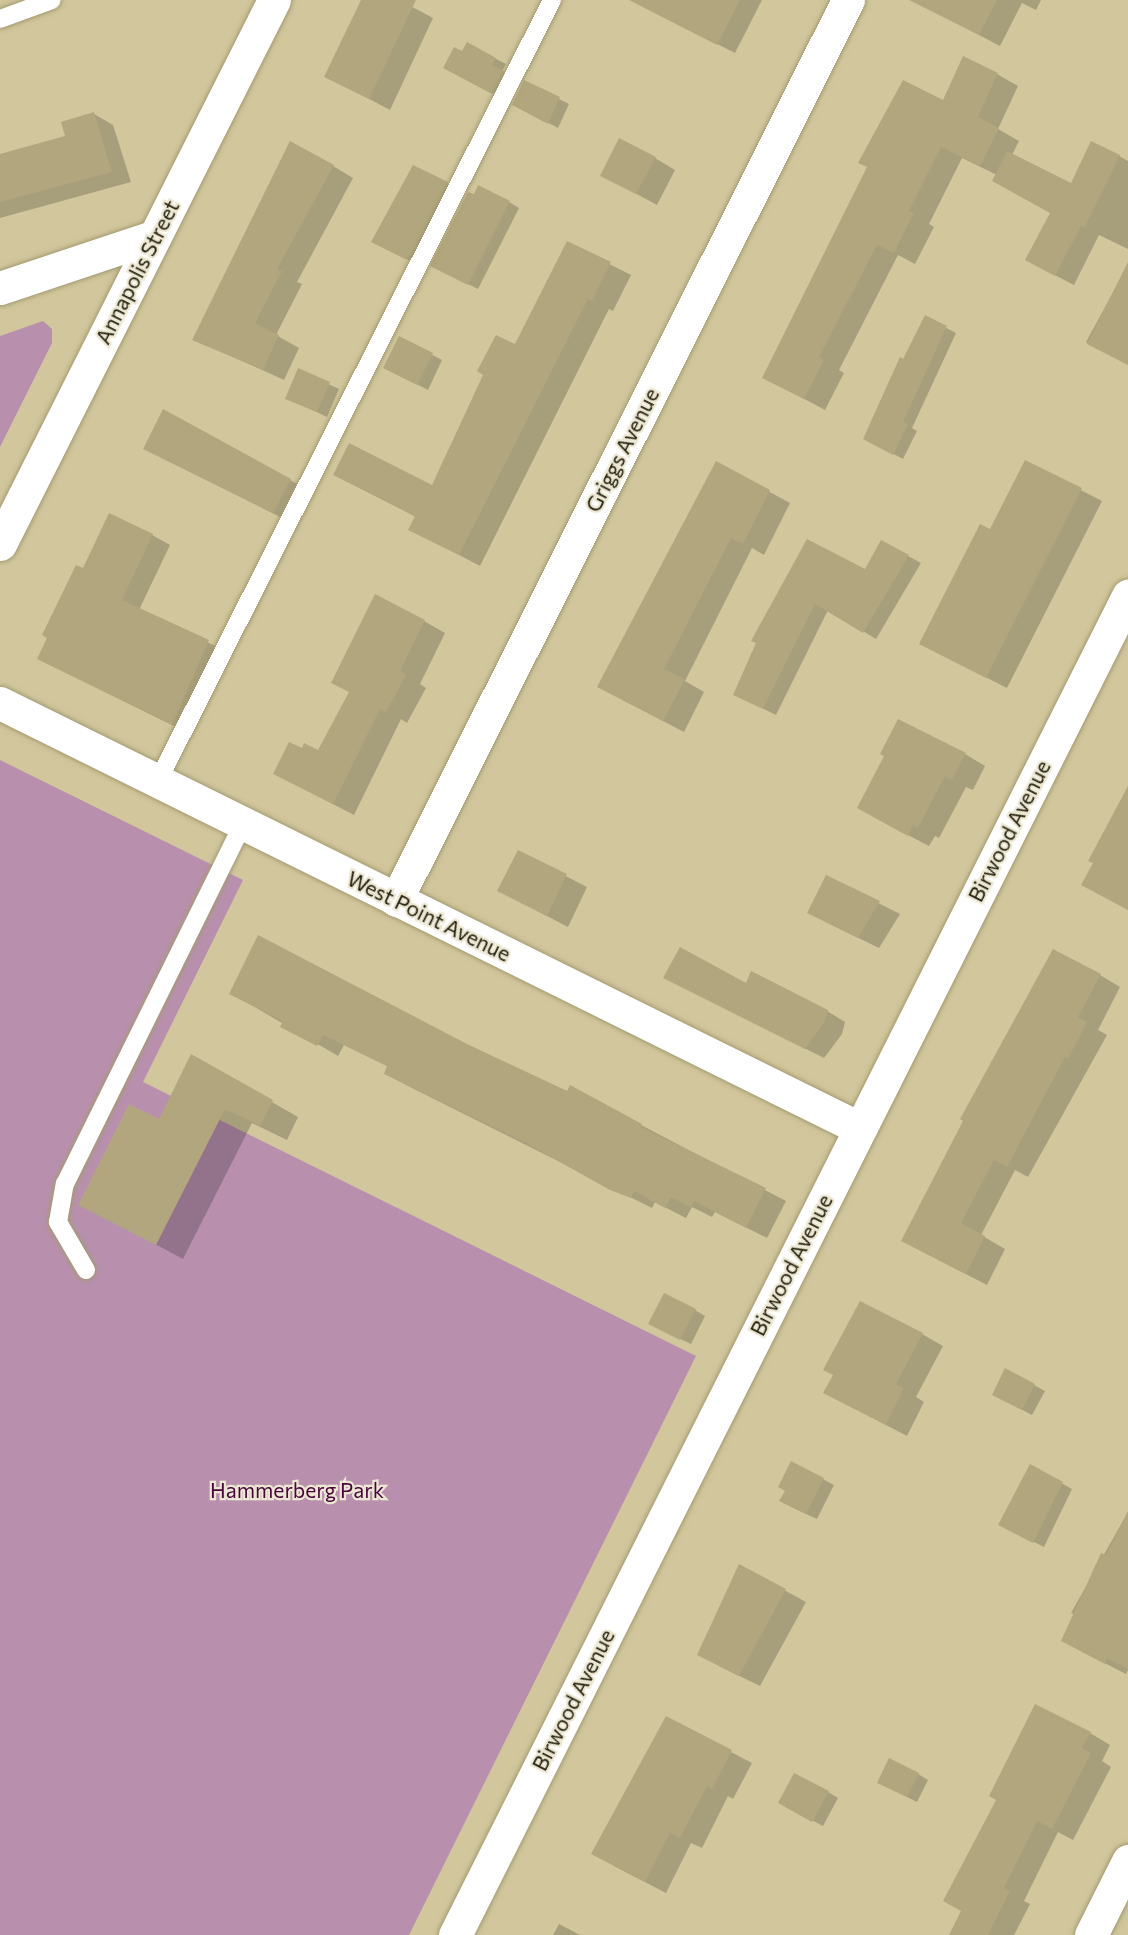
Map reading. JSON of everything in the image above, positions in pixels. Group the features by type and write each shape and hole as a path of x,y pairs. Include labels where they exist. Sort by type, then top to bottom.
{"street":[{"name":"Annapolis Street","path":"0,544 274,0"},
{"name":"Griggs Avenue","path":"396,900 848,0"},
{"path":"0,288 155,236"},
{"name":"Birwood Avenue","path":"455,1935 859,1128 1116,651 1128,596"},
{"name":"West Point Avenue","path":"0,703 859,1128"},
{"path":"1091,1935 1128,1861"}],"lane":[{"path":"0,19 52,0"},
{"path":"158,782 552,0"},
{"path":"86,1270 58,1222 65,1184 243,824"}],"green space":[{"path":"43,321 52,329 52,343 0,447 0,336"},
{"name":"Hammerberg Park","path":"0,760 243,880 143,1082 696,1356 409,1935 0,1935"}],"building":[{"path":"361,0 416,0 369,99 324,77"},
{"path":"629,0 740,0 717,45"},
{"path":"909,0 997,0 979,35"},
{"path":"467,42 496,58 492,65 504,71 492,94 443,68 454,47 462,51"},
{"path":"963,56 998,73 978,117 999,128 980,166 941,147 909,211 914,213 894,253 877,245 819,357 824,360 804,399 762,378 867,167 858,163 903,80 943,100"},
{"path":"524,80 560,97 548,124 512,105"},
{"path":"94,112 112,172 0,202 0,154 65,136 61,122"},
{"path":"619,138 656,157 636,194 600,176"},
{"path":"290,141 334,165 277,269 282,271 255,323 279,335 263,370 192,340"},
{"path":"1091,141 1120,155 1085,227 1081,226 1055,276 1025,260 1050,213 992,181 1007,151 1071,183"},
{"path":"413,165 448,182 410,257 405,259 371,242"},
{"path":"478,185 510,201 468,285 430,266 468,192 474,194"},
{"path":"567,241 611,262 592,301 588,299 459,555 408,530 415,516 333,475 349,443 432,485 483,375 477,371 496,335 515,344"},
{"path":"1128,262 1128,365 1087,344"},
{"path":"925,315 947,326 903,422 908,424 893,455 863,439 900,357 903,359"},
{"path":"399,336 433,353 417,385 383,368"},
{"path":"298,368 330,382 317,412 285,399"},
{"path":"163,409 291,479 273,513 143,449"},
{"path":"1025,460 1082,488 986,678 919,644 980,524 990,529"},
{"path":"716,461 770,490 743,544 731,538 664,669 685,679 663,721 597,687"},
{"path":"109,513 153,534 122,600 209,640 172,725 37,659 47,638 42,635 76,565 83,568"},
{"path":"807,539 865,569 881,540 909,555 863,633 815,604 763,709 733,695 756,643 751,641"},
{"path":"375,594 425,620 400,671 406,675 386,712 380,709 333,804 273,774 289,742 302,748 304,743 318,750 349,692 331,683"},
{"path":"898,719 966,753 952,780 945,776 918,828 913,825 908,836 857,808 884,756 880,754"},
{"path":"1128,786 1128,910 1081,885 1093,863 1088,861"},
{"path":"518,850 567,874 547,916 497,891"},
{"path":"826,875 880,901 858,938 807,913"},
{"path":"258,935 467,1044 567,1091 570,1085 642,1124 641,1127 766,1188 746,1228 694,1201 691,1207 671,1197 665,1208 634,1191 631,1198 610,1190 526,1143 384,1074 387,1066 323,1035 317,1046 280,1027 283,1021 229,994"},
{"path":"680,947 746,983 751,971 828,1010 824,1023 805,1049 663,978"},
{"path":"1053,949 1101,974 1078,1017 1087,1022 1068,1059 1065,1057 1007,1167 994,1160 961,1223 985,1236 966,1274 901,1241 963,1121 960,1119"},
{"path":"191,1054 273,1100 260,1126 225,1109 156,1245 78,1205 129,1104 159,1119"},
{"path":"664,1293 696,1309 680,1340 648,1324"},
{"path":"860,1301 923,1333 896,1384 904,1388 886,1425 823,1393 833,1375 823,1370"},
{"path":"1005,1368 1035,1384 1022,1410 992,1395"},
{"path":"791,1461 824,1478 806,1514 779,1501 785,1491 778,1487"},
{"path":"1030,1464 1063,1482 1033,1543 998,1525"},
{"path":"1128,1511 1128,1669 1107,1658 1105,1664 1061,1641 1101,1553 1106,1555"},
{"path":"739,1564 786,1589 739,1676 697,1655"},
{"path":"1035,1704 1091,1732 1082,1748 1091,1753 1052,1829 1037,1821 1004,1888 1010,1891 988,1935 949,1935 961,1911 943,1901 996,1800 989,1796"},
{"path":"666,1716 732,1750 712,1789 707,1786 680,1838 670,1833 645,1882 591,1854"},
{"path":"889,1758 919,1773 907,1797 877,1783"},
{"path":"794,1773 829,1791 812,1822 778,1803"}]}
